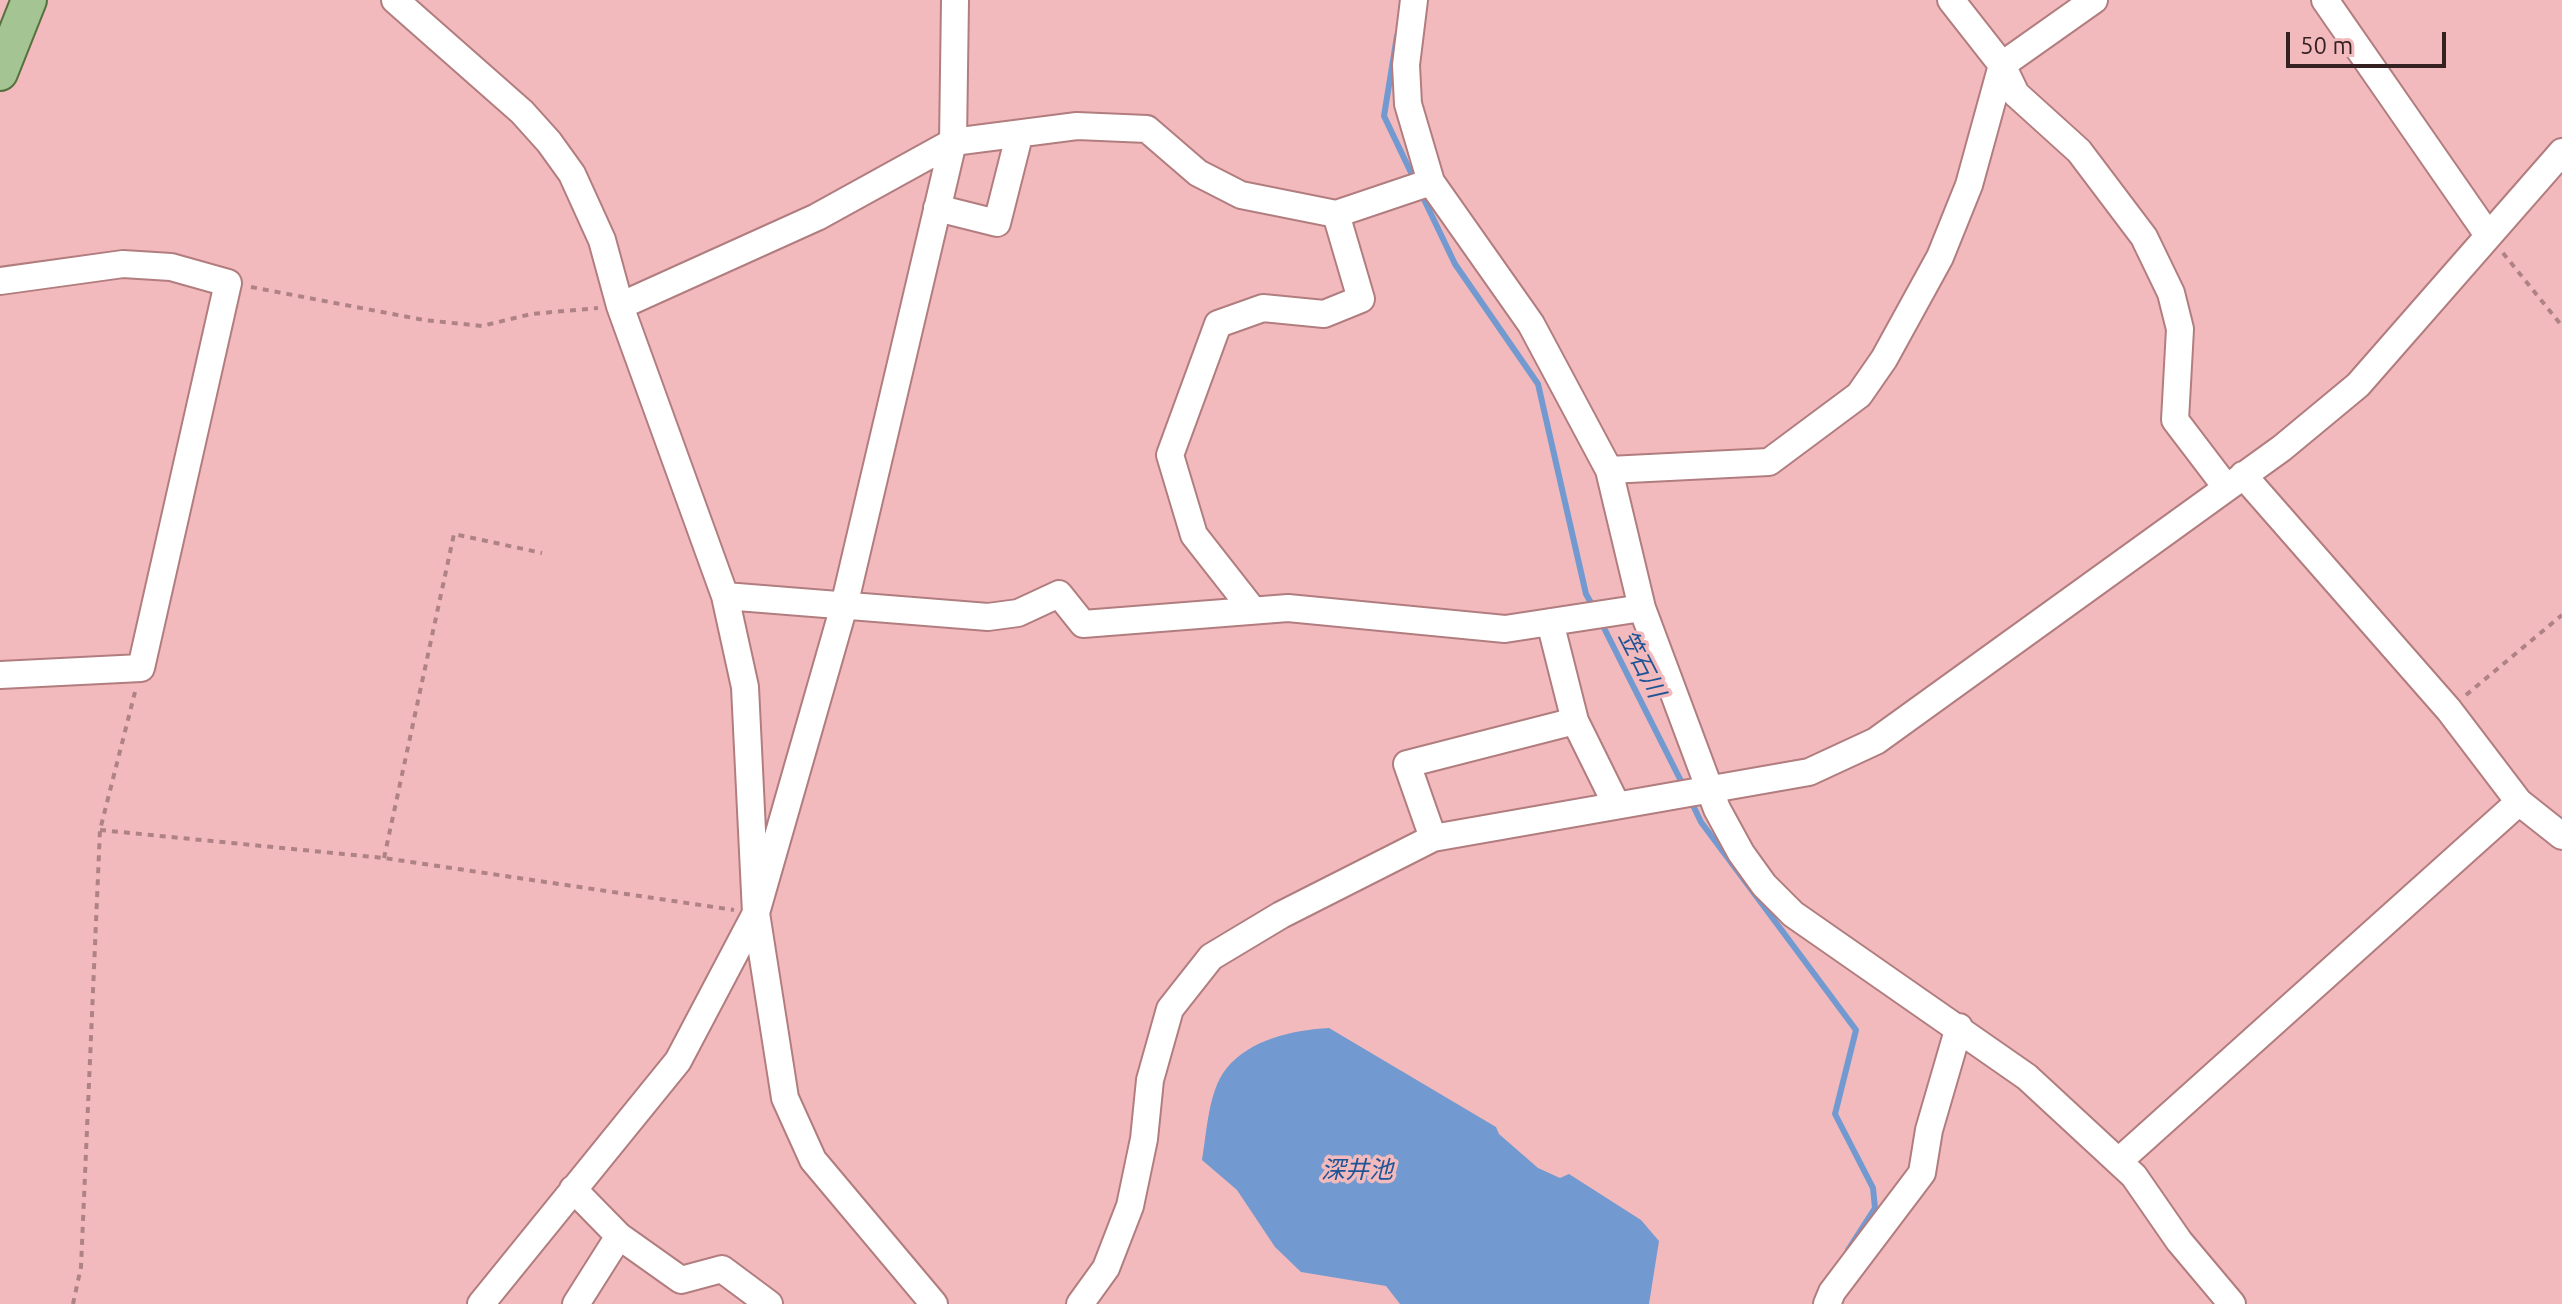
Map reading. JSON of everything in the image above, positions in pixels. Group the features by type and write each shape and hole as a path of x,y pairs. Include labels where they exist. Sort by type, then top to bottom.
{"main road":[{"path":"0,73 29,0"}],"street":[{"path":"395,0 522,112 549,142 589,207 602,240 620,306 725,596 745,687 756,913 785,1098 813,1160 934,1304"},
{"path":"481,1304 678,1061 756,913 844,606 953,142 955,0"},
{"path":"1414,0 1406,65 1408,104 1431,182 1531,324 1609,470 1642,608 1709,788 1741,853 1764,885 1793,914 2027,1077 2119,1161 2232,1304"},
{"path":"1951,0 2002,65 2016,94 2079,151 2144,237 2171,293 2180,329 2175,420 2449,710 2519,802 2562,836"},
{"path":"1609,470 1769,462 1859,395 1884,359 1940,257 1969,185 2002,65 2094,0"},
{"path":"2325,0 2488,235"},
{"path":"620,306 817,217 953,142 1019,136 1077,126 1147,129 1198,173 1241,195 1336,214 1431,182"},
{"path":"937,208 997,223 1019,136"},
{"path":"1080,1304 1106,1268 1130,1206 1144,1139 1150,1080 1170,1009 1211,957 1281,915 1433,838 1809,772 1876,741 2282,448 2358,385 2562,152"},
{"path":"1252,609 1194,535 1170,455 1218,324 1263,308 1324,314 1361,299 1336,214"},
{"path":"0,281 123,264 171,267 228,283 141,668 0,675"},
{"path":"725,596 988,617 1018,613 1059,594 1083,624 1288,608 1505,629 1642,608"},
{"path":"1550,622 1575,721 1616,804"},
{"path":"1433,838 1407,764 1575,721"},
{"path":"2119,1161 2519,802"},
{"path":"1827,1304 1832,1292 1922,1173 1929,1130 1959,1027"},
{"path":"573,1189 619,1236 681,1280 722,1269 769,1304"},
{"path":"576,1304 619,1236"}],"path":[{"path":"2488,235 2562,326"},
{"path":"228,283 424,320 482,326 531,314 620,306"},
{"path":"384,858 454,534 542,553"},
{"path":"2449,710 2562,615"},
{"path":"73,1304 81,1267 100,830 141,668"},
{"path":"100,830 384,858 756,913"}],"water":[{"name":"深井池","path":"1329,1028 1496,1127 1499,1134 1538,1168 1560,1178 1569,1174 1641,1220 1659,1241 1649,1304 1400,1304 1386,1286 1301,1272 1275,1247 1237,1190 1202,1160 1215,1089 1226,1069 1260,1043 1302,1031"}],"waterway":[{"name":"笠石川","path":"1397,36 1384,116 1415,181"},
{"name":"笠石川","path":"1420,191 1455,264 1538,384 1586,594 1595,610"},
{"name":"笠石川","path":"1600,620 1683,785"},
{"name":"笠石川","path":"1690,799 1701,822 1856,1030 1835,1114 1873,1188 1875,1208 1848,1250"}]}
